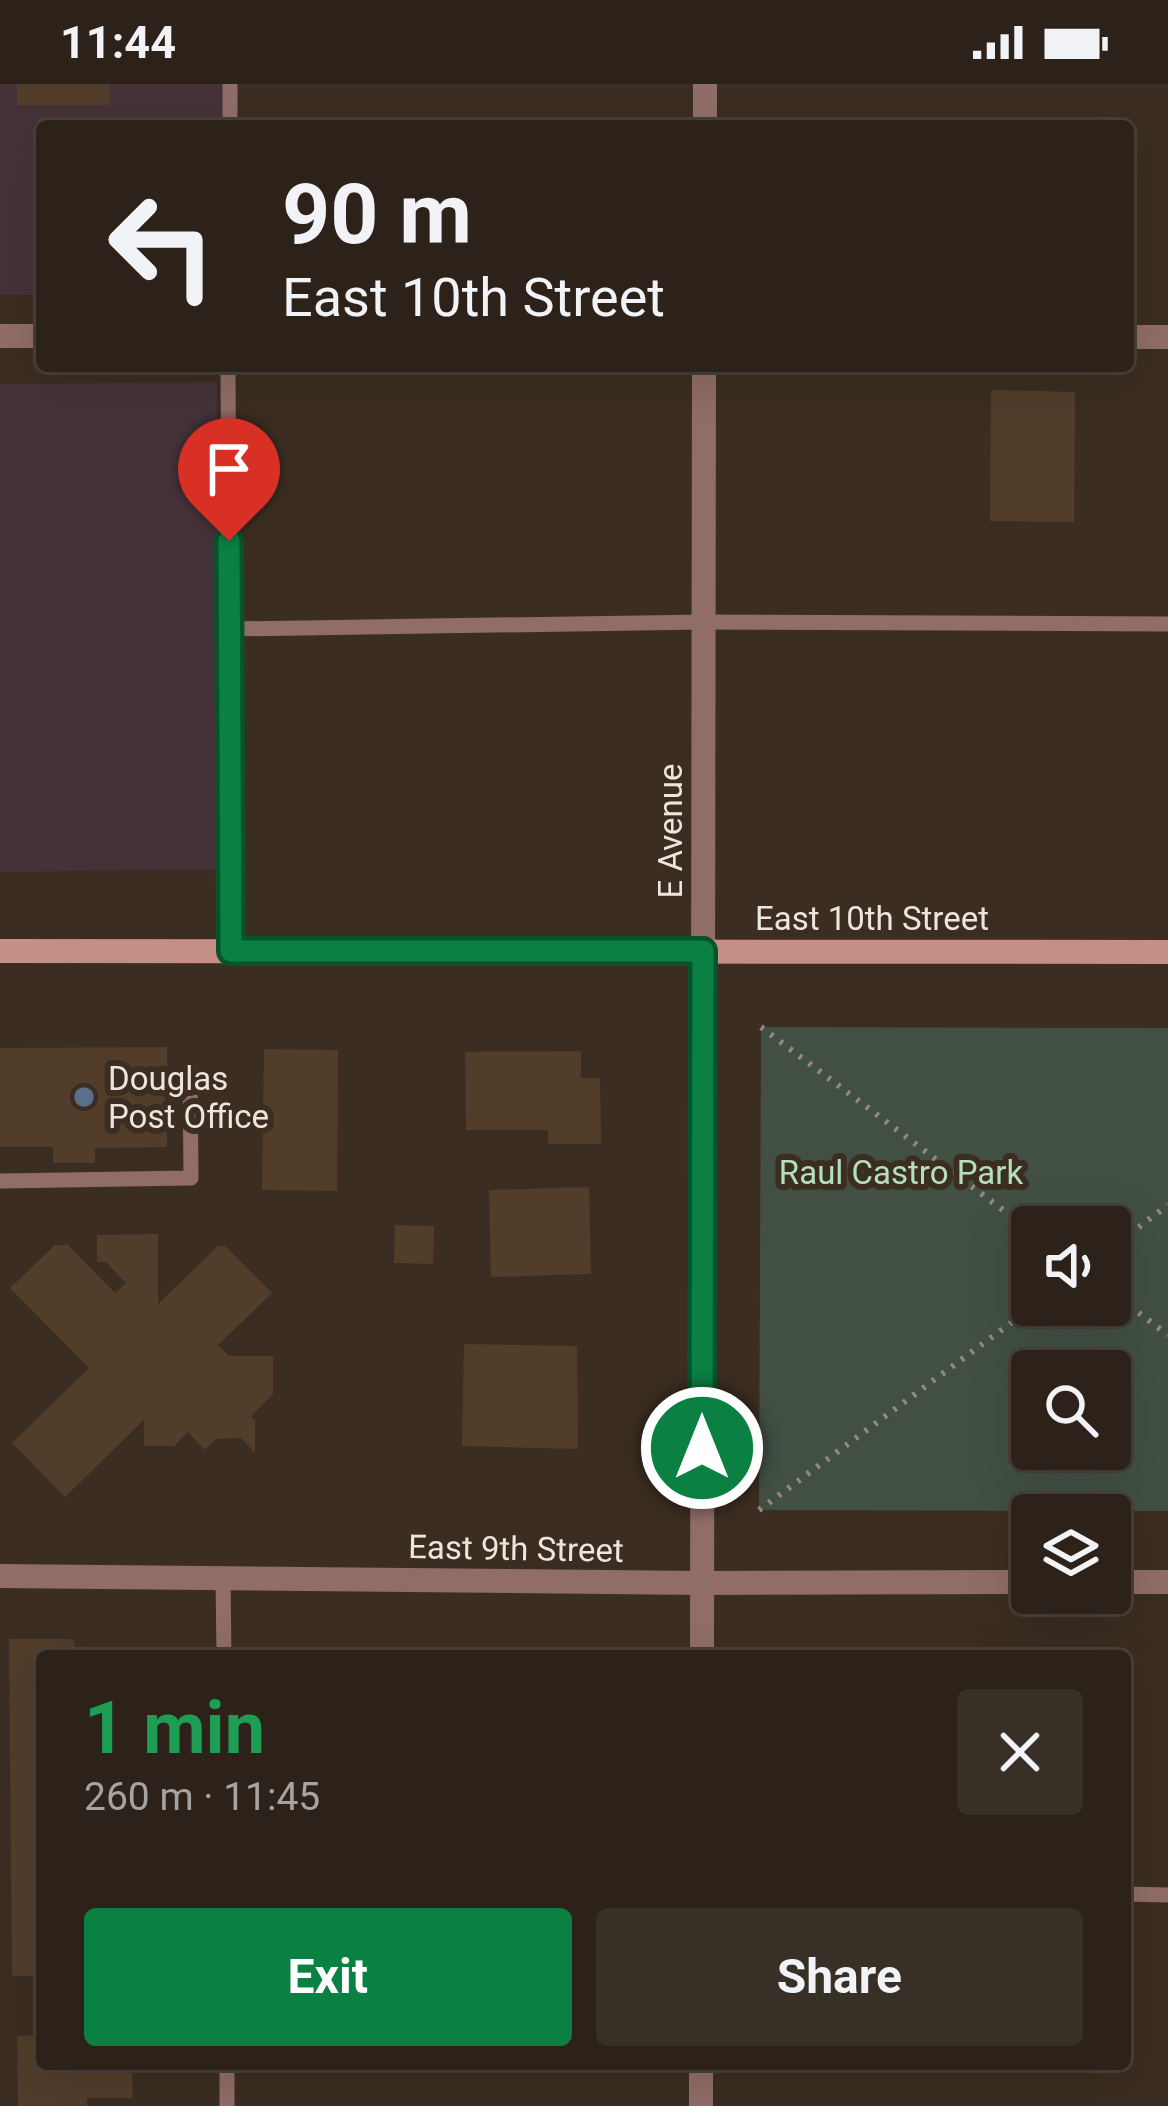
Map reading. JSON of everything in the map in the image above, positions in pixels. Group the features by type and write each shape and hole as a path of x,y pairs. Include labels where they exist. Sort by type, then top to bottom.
{"main road":[{"name":"East 10th Street","path":"0,951 1168,952"}],"street":[{"path":"705,84 705,120"},
{"path":"0,336 36,336"},
{"path":"1134,337 1168,337"},
{"name":"E Avenue","path":"702,1650 704,372"},
{"name":"East 9th Street","path":"0,1576 1011,1582"},
{"path":"1131,1582 1168,1582"},
{"path":"701,2070 701,2106"}],"lane":[{"path":"230,84 230,120"},
{"path":"228,372 231,951"},
{"path":"230,629 704,622 1168,625"},
{"path":"0,1181 190,1178 190,1068"},
{"path":"223,1578 224,1650"},
{"path":"1131,1894 1168,1895"},
{"path":"227,2070 227,2106"}],"path":[{"path":"761,1027 1011,1216"},
{"path":"1131,1233 1168,1205"},
{"path":"1131,1307 1168,1334"},
{"path":"759,1510 1011,1323"}],"shaded area":[{"path":"0,84 231,84 231,120 36,120 36,295 0,295"},
{"path":"217,382 222,869 0,872 0,384"}],"green space":[{"name":"Raul Castro Park","path":"761,1027 1168,1028 1168,1511 1131,1511 1131,1494 1011,1494 1011,1511 759,1510"}],"building":[{"path":"17,84 110,84 110,105 17,105"},
{"path":"991,390 1075,392 1074,522 990,521"},
{"name":"Douglas Post Office","path":"167,1047 167,1147 95,1148 95,1163 53,1163 53,1147 0,1147 0,1048"},
{"path":"264,1049 338,1050 337,1191 262,1190"},
{"path":"581,1051 581,1078 600,1078 601,1144 548,1144 548,1130 466,1130 465,1052"},
{"path":"589,1187 591,1274 491,1277 489,1190"},
{"path":"395,1225 434,1226 433,1264 394,1263"},
{"path":"158,1234 158,1304 218,1246 225,1246 272,1293 218,1345 229,1356 273,1356 273,1394 251,1416 255,1453 241,1438 216,1439 205,1450 188,1432 174,1446 144,1446 144,1420 65,1497 12,1443 89,1368 10,1288 55,1245 68,1245 115,1293 126,1283 106,1262 97,1262 97,1235"},
{"path":"464,1344 577,1346 578,1449 462,1446"},
{"path":"9,1639 74,1639 75,1650 36,1650 36,1976 12,1976"},
{"path":"36,2035 36,2070 132,2070 133,2098 87,2098 87,2106 18,2106 17,2036"}],"place":[{"name":"Douglas Post Office","path":"84,1097"}],"route":[{"path":"229,541 231,951 703,951 702,1448"}]}
